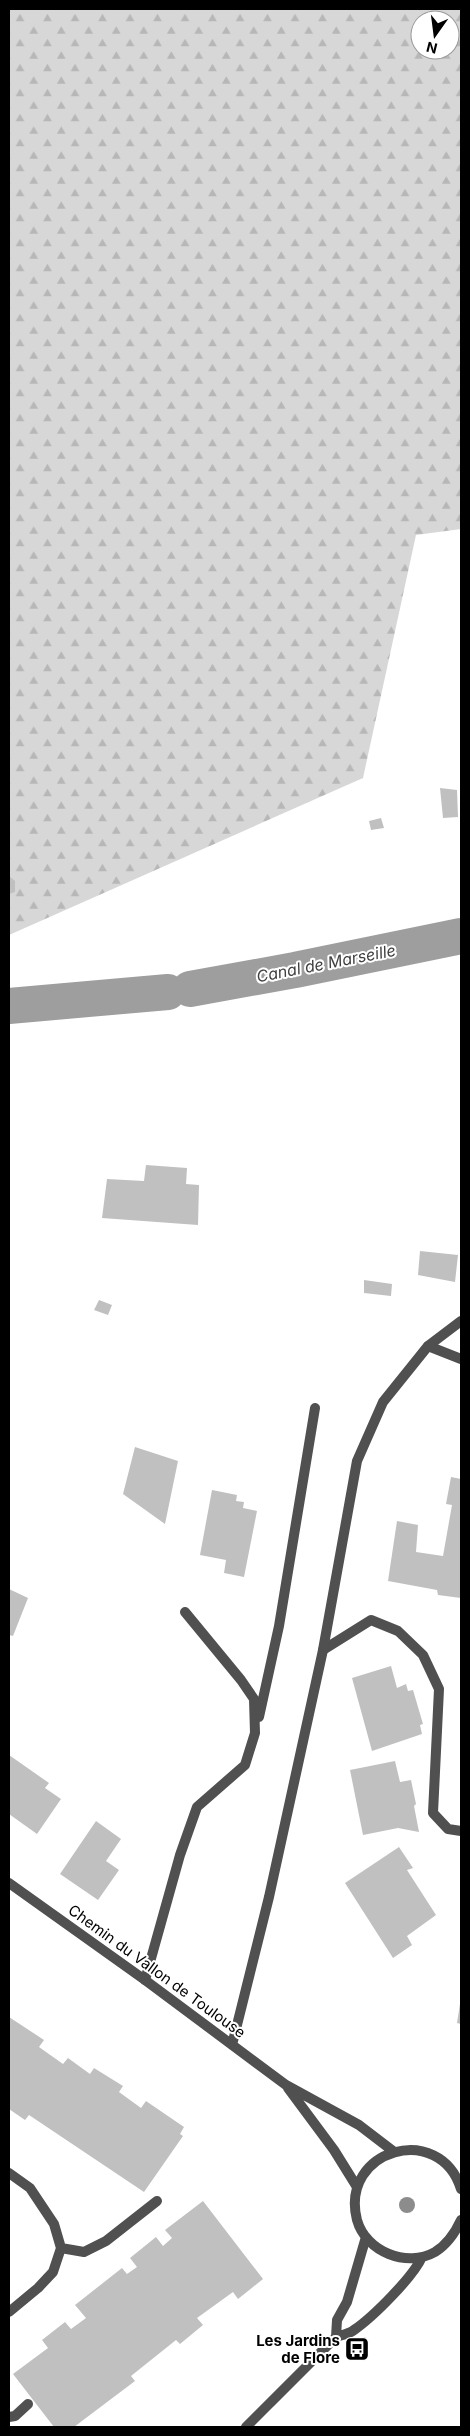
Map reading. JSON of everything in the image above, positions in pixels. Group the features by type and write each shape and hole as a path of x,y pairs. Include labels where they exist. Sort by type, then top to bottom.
{"street":[{"path":"232,2045 269,1897 322,1650 357,1461 384,1402 428,1346 461,1321"},
{"path":"428,1346 461,1359"},
{"path":"145,1980 180,1855 197,1807 244,1764 255,1732 279,1626 314,1408"},
{"path":"185,1612 241,1680 254,1699 255,1732"},
{"path":"322,1650 371,1620 398,1631 423,1655 439,1689 433,1813 448,1829 461,1832"},
{"name":"Chemin du Vallon de Toulouse","path":"9,1883 145,1980 286,2085 359,2125 393,2152"},
{"name":"Chemin du Vallon de Toulouse","path":"286,2085 334,2150 357,2187"},
{"path":"461,2189 458,2174 442,2161 427,2152 410,2149 393,2152 374,2162 364,2173 357,2187 355,2204 358,2222 366,2237 377,2248 391,2255 406,2258 422,2257 434,2252 458,2234 461,2220"},
{"path":"9,2172 30,2188 54,2224 61,2248 53,2272 38,2288 9,2312"},
{"path":"61,2248 84,2252 106,2241 157,2201"},
{"path":"336,2337 337,2320 347,2302 366,2237"},
{"path":"246,2427 336,2337 353,2331 370,2315 416,2269 422,2257"},
{"path":"9,2418 15,2416 28,2404"}],"green space":[{"path":"9,9 461,9 461,529 416,535 363,778 9,935"}],"building":[{"path":"440,788 457,790 458,817 443,818"},
{"path":"381,818 384,828 371,830 369,821"},
{"path":"9,876 15,881 15,892 9,894"},
{"path":"146,1165 187,1168 186,1184 199,1185 198,1225 102,1218 107,1179 144,1181"},
{"path":"420,1251 458,1255 455,1282 418,1275"},
{"path":"364,1280 392,1284 391,1296 364,1293"},
{"path":"99,1300 112,1305 108,1315 94,1310"},
{"path":"135,1447 178,1461 165,1524 123,1494"},
{"path":"451,1477 461,1479 461,1598 438,1595 437,1590 388,1581 397,1521 418,1525 416,1552 443,1556 452,1505 446,1504"},
{"path":"212,1490 237,1495 236,1501 244,1502 243,1508 257,1511 244,1577 224,1573 226,1560 200,1555"},
{"path":"9,1589 28,1598 13,1636 9,1635"},
{"path":"391,1666 397,1688 406,1684 408,1691 413,1690 423,1724 420,1725 422,1734 372,1751 352,1678"},
{"path":"9,1755 49,1783 45,1788 61,1799 37,1834 9,1814"},
{"path":"395,1761 400,1782 411,1780 419,1832 398,1828 363,1835 350,1770"},
{"path":"96,1821 121,1839 106,1861 119,1870 98,1900 60,1874"},
{"path":"399,1847 413,1868 407,1870 436,1915 407,1936 412,1945 393,1958 345,1883"},
{"path":"461,2004 461,2024 457,2023"},
{"path":"9,2017 44,2040 39,2047 63,2064 68,2058 90,2074 94,2068 123,2086 119,2092 141,2108 146,2101 184,2127 180,2134 183,2136 144,2192 29,2115 25,2120 9,2109"},
{"path":"203,2201 263,2279 238,2299 233,2292 197,2318 203,2325 180,2344 176,2340 131,2376 135,2381 74,2427 54,2427 13,2374 48,2348 42,2340 65,2322 71,2329 86,2318 75,2305 122,2268 127,2274 137,2267 130,2258 156,2237 163,2246 172,2238 165,2230"}],"waterway":[{"name":"Canal de Marseille","path":"190,989 295,970 461,936"},
{"name":"Canal de Marseille","path":"9,1006 168,992"}],"place":[{"name":"Les Jardins de Flore","path":"357,2349"}]}
